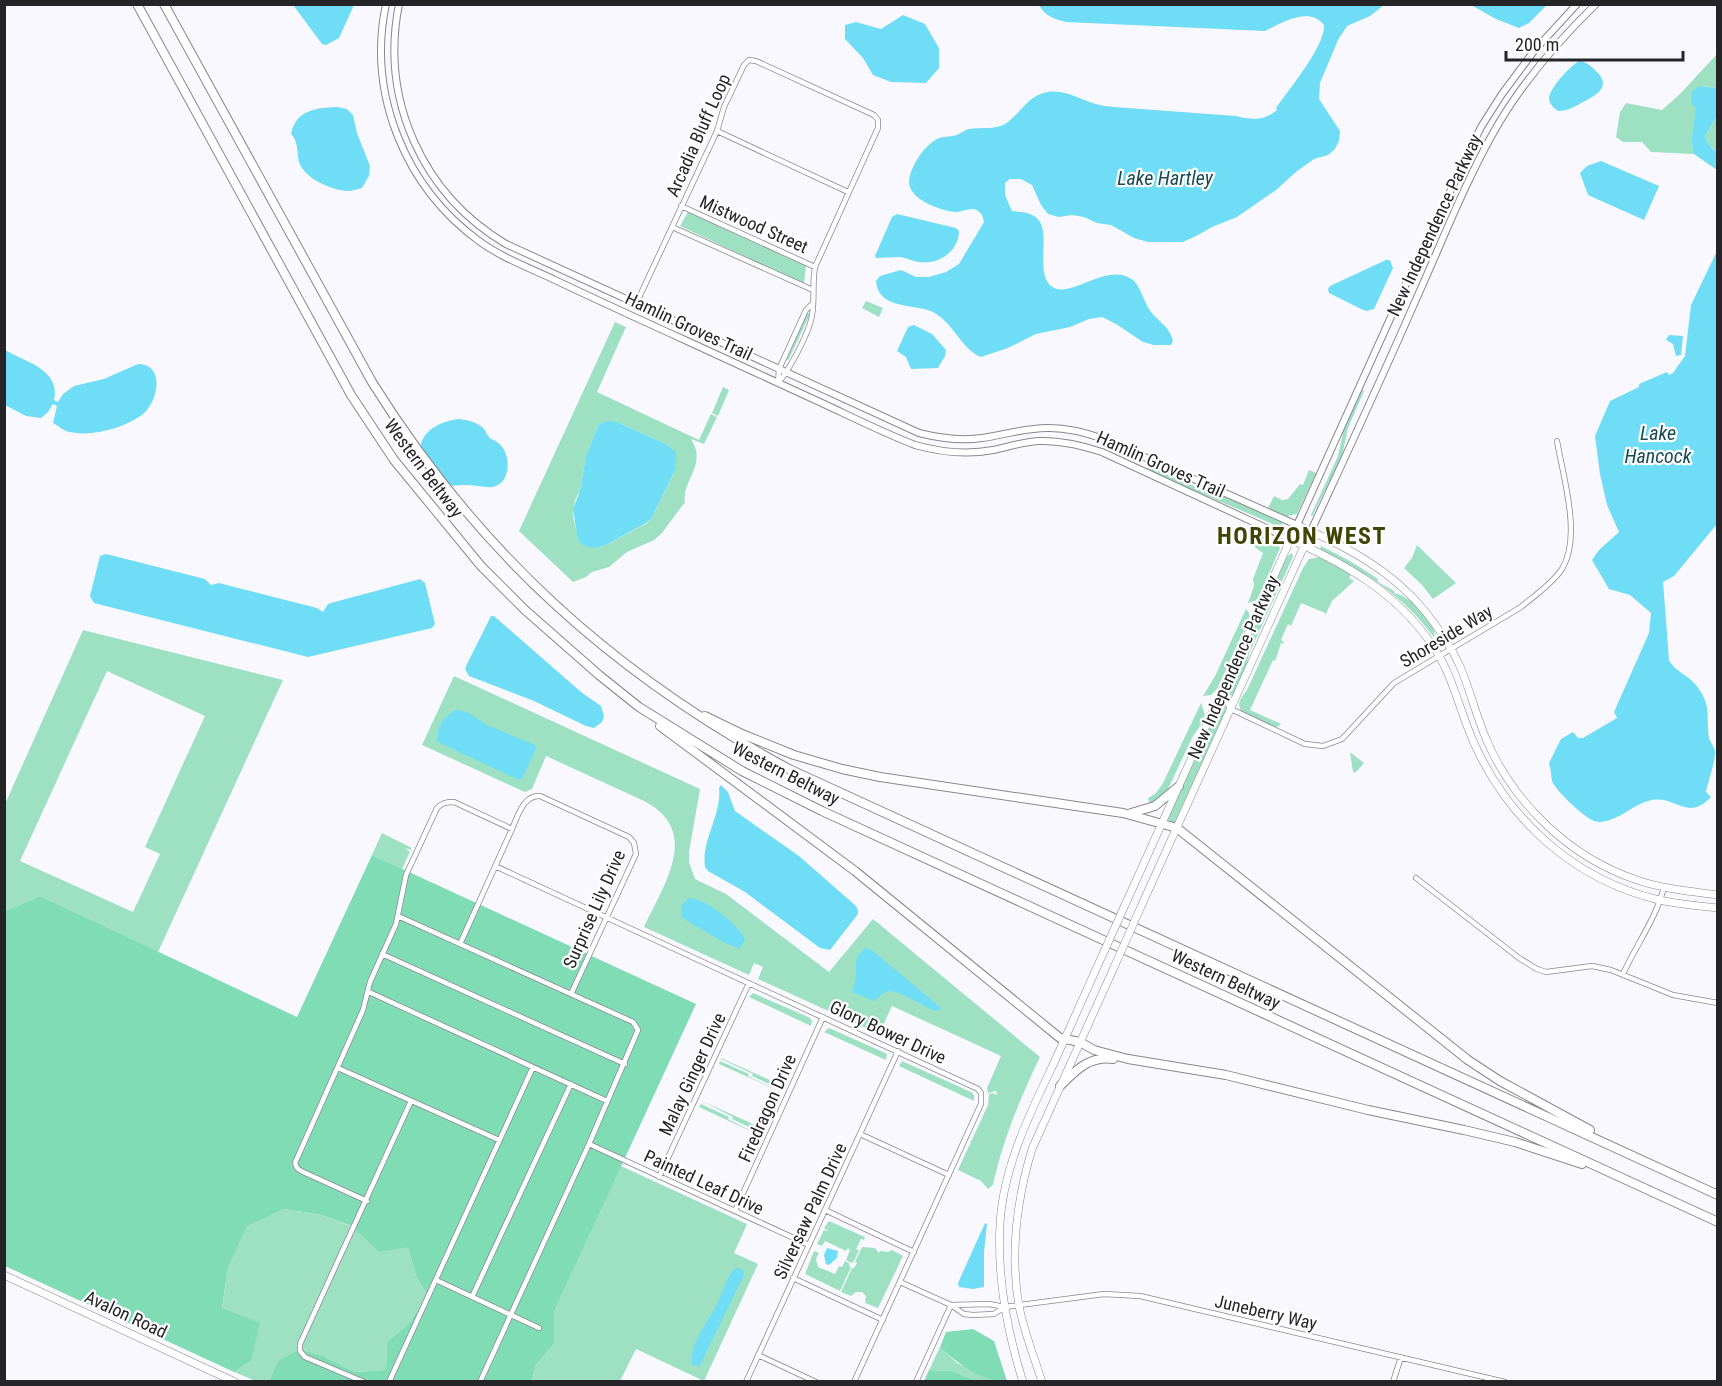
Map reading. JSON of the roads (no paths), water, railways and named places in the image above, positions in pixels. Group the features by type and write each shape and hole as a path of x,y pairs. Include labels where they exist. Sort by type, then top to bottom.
{"highway":[{"name":"Western Beltway","path":"137,4 351,395 394,460 481,566 525,610 639,707 742,771 813,807 1718,1222"},
{"name":"Western Beltway","path":"164,4 361,363 406,435 456,501 536,588 585,631 678,703 734,739 789,769 1718,1195"},
{"path":"678,703 769,746 842,769 880,777 1123,813 1177,828 1468,1060 1500,1081 1626,1152"},
{"path":"639,707 668,733 855,871 1056,1036 1128,1059 1226,1075 1524,1145 1644,1187"},
{"path":"1123,813 1144,811 1155,806 1179,786"},
{"path":"1060,1086 1089,1061 1104,1058 1128,1059"}],"main road":[{"name":"Hamlin Groves Trail","path":"1297,525 1350,549 1386,573 1425,612 1458,662 1486,740 1498,764 1511,785 1553,831 1588,857 1622,874 1664,887 1718,895"},
{"name":"New Independence Parkway","path":"1023,1382 1011,1340 1000,1275 1000,1223 1007,1180 1018,1143 1297,525"},
{"name":"New Independence Parkway","path":"1042,1382 1019,1305 1015,1250 1020,1196 1032,1149 1311,531"},
{"name":"Hamlin Groves Trail","path":"1290,539 1346,566 1376,585 1410,617 1439,654 1448,670 1480,755 1501,794 1544,841 1580,868 1616,886 1661,900 1718,909"},
{"name":"Avalon Road","path":"4,1275 235,1382"}],"street":[{"name":"Hamlin Groves Trail","path":"386,4 382,29 382,59 389,111 397,136 430,195 454,220 479,241 507,258 898,439 931,450 979,452 1024,442 1050,441 1083,446 1290,539"},
{"name":"Hamlin Groves Trail","path":"399,4 393,56 399,102 416,150 442,189 470,219 496,238 904,427 935,437 950,439 983,438 1019,430 1049,428 1092,435 1297,525"},
{"name":"New Independence Parkway","path":"1297,525 1404,288 1477,135 1502,94 1534,51 1577,4"},
{"name":"New Independence Parkway","path":"1311,531 1454,213 1493,133 1513,101 1544,60 1596,4"},
{"name":"Arcadia Bluff Loop","path":"636,304 717,131 724,107 744,65 749,60 756,61 874,115 878,120 878,128 815,267 813,312 810,324 787,373 778,383"},
{"path":"717,131 849,192"},
{"name":"Mistwood Street","path":"681,206 815,267"},
{"path":"672,226 813,290"},
{"name":"Arcadia Bluff Loop","path":"778,383 778,369 806,310 812,304"},
{"name":"Shoreside Way","path":"1231,709 1305,744 1323,746 1333,743 1351,730 1394,683 1521,607 1563,568 1572,537 1557,441"},
{"path":"1127,464 1131,452"},
{"path":"1226,681 1225,698 1231,709"},
{"name":"Surprise Lily Drive","path":"460,944 524,803 530,797 540,796 629,837 634,843 636,854 571,994"},
{"path":"367,1201 301,1171 295,1163 369,993 370,982 398,916 406,875 437,808 446,802 454,802 512,829"},
{"name":"Glory Bower Drive","path":"495,866 973,1085 981,1093 981,1104 854,1382"},
{"path":"1416,878 1519,958 1537,969 1546,972 1592,966 1623,974 1673,995 1718,1003"},
{"path":"1623,974 1631,955 1650,924 1664,887"},
{"path":"398,916 633,1022 638,1030 625,1064 509,1314 480,1382"},
{"path":"382,954 625,1064"},
{"name":"Malay Ginger Drive","path":"659,1176 749,983"},
{"path":"369,993 607,1101"},
{"name":"Firedragon Drive","path":"735,1211 823,1017"},
{"name":"Silversaw Palm Drive","path":"746,1382 898,1051"},
{"path":"389,1382 533,1067"},
{"path":"338,1068 499,1140"},
{"path":"472,1297 571,1084"},
{"path":"364,1382 304,1357 300,1351 300,1344 411,1101"},
{"path":"860,1134 949,1174"},
{"name":"Painted Leaf Drive","path":"589,1144 808,1245"},
{"path":"825,1210 914,1252"},
{"path":"793,1278 883,1320"},
{"path":"436,1280 539,1328"},
{"path":"900,1282 951,1305 964,1314 994,1314 1005,1307"},
{"name":"Juneberry Way","path":"1005,1307 1120,1294 1151,1299 1505,1382"},
{"path":"951,1305 989,1304 1005,1307"},
{"path":"916,1382 951,1305"},
{"path":"758,1355 816,1382"},
{"path":"1393,1382 1401,1357"}],"water":[{"path":"293,5 354,5 339,38 326,45 322,44"},
{"name":"Lake Hartley","path":"1039,5 1384,5 1370,16 1347,26 1338,40 1320,83 1319,99 1340,131 1335,149 1328,155 1314,159 1276,190 1237,217 1183,242 1148,242 1134,238 1111,225 1097,223 1084,217 1072,215 1059,217 1048,214 1032,185 1021,179 1010,179 1005,183 1005,195 1012,211 1029,214 1040,222 1044,239 1044,269 1050,285 1058,289 1067,289 1111,275 1122,275 1133,280 1151,312 1169,332 1173,341 1171,345 1154,345 1143,342 1102,317 1036,334 1008,348 981,357 968,348 946,322 933,312 898,304 883,297 876,281 880,276 901,270 916,277 929,277 946,272 959,264 984,222 981,214 976,210 956,212 943,209 927,203 914,194 909,182 915,163 924,150 939,138 957,135 969,129 1001,126 1011,120 1035,97 1054,91 1067,93 1098,105 1263,118 1277,110 1276,108 1313,56 1323,34 1324,25 1318,19 1303,16 1265,31 1066,22 1050,16"},
{"path":"1471,5 1547,5 1529,23 1519,28 1496,19"},
{"path":"903,15 925,24 939,48 939,68 926,83 891,82 873,75 863,58 845,39 845,25 856,22 881,29"},
{"path":"1580,61 1594,69 1603,81 1603,85 1595,95 1575,106 1558,111 1550,103 1550,95 1561,77"},
{"path":"1700,86 1717,88 1717,116 1705,136 1709,145 1717,153 1717,170 1694,154 1691,142 1696,108 1691,103 1692,91"},
{"path":"321,108 347,109 353,115 357,133 370,166 369,176 362,188 351,191 327,186 307,174 299,162 296,143 291,134 297,120 302,115"},
{"path":"1601,161 1659,186 1644,220 1588,195 1580,173 1587,166"},
{"path":"897,214 956,228 959,231 956,245 947,255 934,261 919,262 900,257 876,258 892,217"},
{"name":"Lake Hancock","path":"1717,251 1717,524 1674,576 1663,582 1669,660 1696,685 1706,704 1709,738 1715,751 1706,792 1711,797 1703,804 1688,808 1668,801 1652,800 1610,820 1596,822 1582,813 1558,790 1552,781 1549,763 1561,739 1573,732 1578,738 1583,738 1617,718 1614,712 1649,633 1651,613 1630,595 1609,589 1592,560 1599,550 1619,532 1607,505 1595,436 1610,401 1639,387 1639,384 1667,372 1669,375 1673,373 1685,356 1691,305"},
{"path":"1390,260 1393,268 1374,309 1366,311 1329,293 1330,286"},
{"path":"914,325 932,334 946,350 938,368 911,369 906,357 897,351 908,327"},
{"path":"1669,335 1683,336 1681,355 1676,356 1673,344 1666,340"},
{"path":"5,350 32,363 47,374 55,390 54,400 58,402 63,394 74,386 104,379 138,364 153,370 156,377 155,394 148,409 126,424 88,433 63,430 53,423 57,406 53,404 41,418 26,416 5,405"},
{"path":"459,419 479,425 503,448 508,461 507,470 504,479 498,485 490,487 446,485 440,483 428,471 421,449 426,434 440,424"},
{"path":"608,421 617,422 666,444 676,453 675,470 651,519 606,545 596,548 587,547 580,543 577,535 573,509 580,491 586,456 599,424"},
{"path":"106,554 205,579 211,585 219,583 317,608 323,612 328,604 420,579 425,583 435,624 432,628 308,657 94,603 90,596 100,556"},
{"path":"491,616 494,616 581,692 601,706 604,716 602,722 594,728 586,726 534,701 469,676 465,669"},
{"path":"456,710 467,712 487,725 535,745 536,749 522,779 517,779 438,742 441,723"},
{"path":"721,785 728,792 735,811 799,856 856,906 858,914 830,950 820,948 745,892 708,871 705,867 706,847 718,808"},
{"path":"689,898 712,907 742,933 745,939 740,949 723,942 684,919 681,913 682,908"},
{"path":"866,948 873,951 941,1010 935,1011 906,996 890,991 885,992 874,1001 852,992 858,957"},
{"path":"985,1223 987,1224 984,1287 973,1289 959,1287 958,1283"},
{"path":"827,1248 838,1251 837,1258 829,1265 826,1264 824,1255"},
{"path":"735,1268 742,1269 743,1277 699,1367 692,1364 694,1348"}],"district":[{"name":"HORIZON WEST","path":"1302,536"}]}
